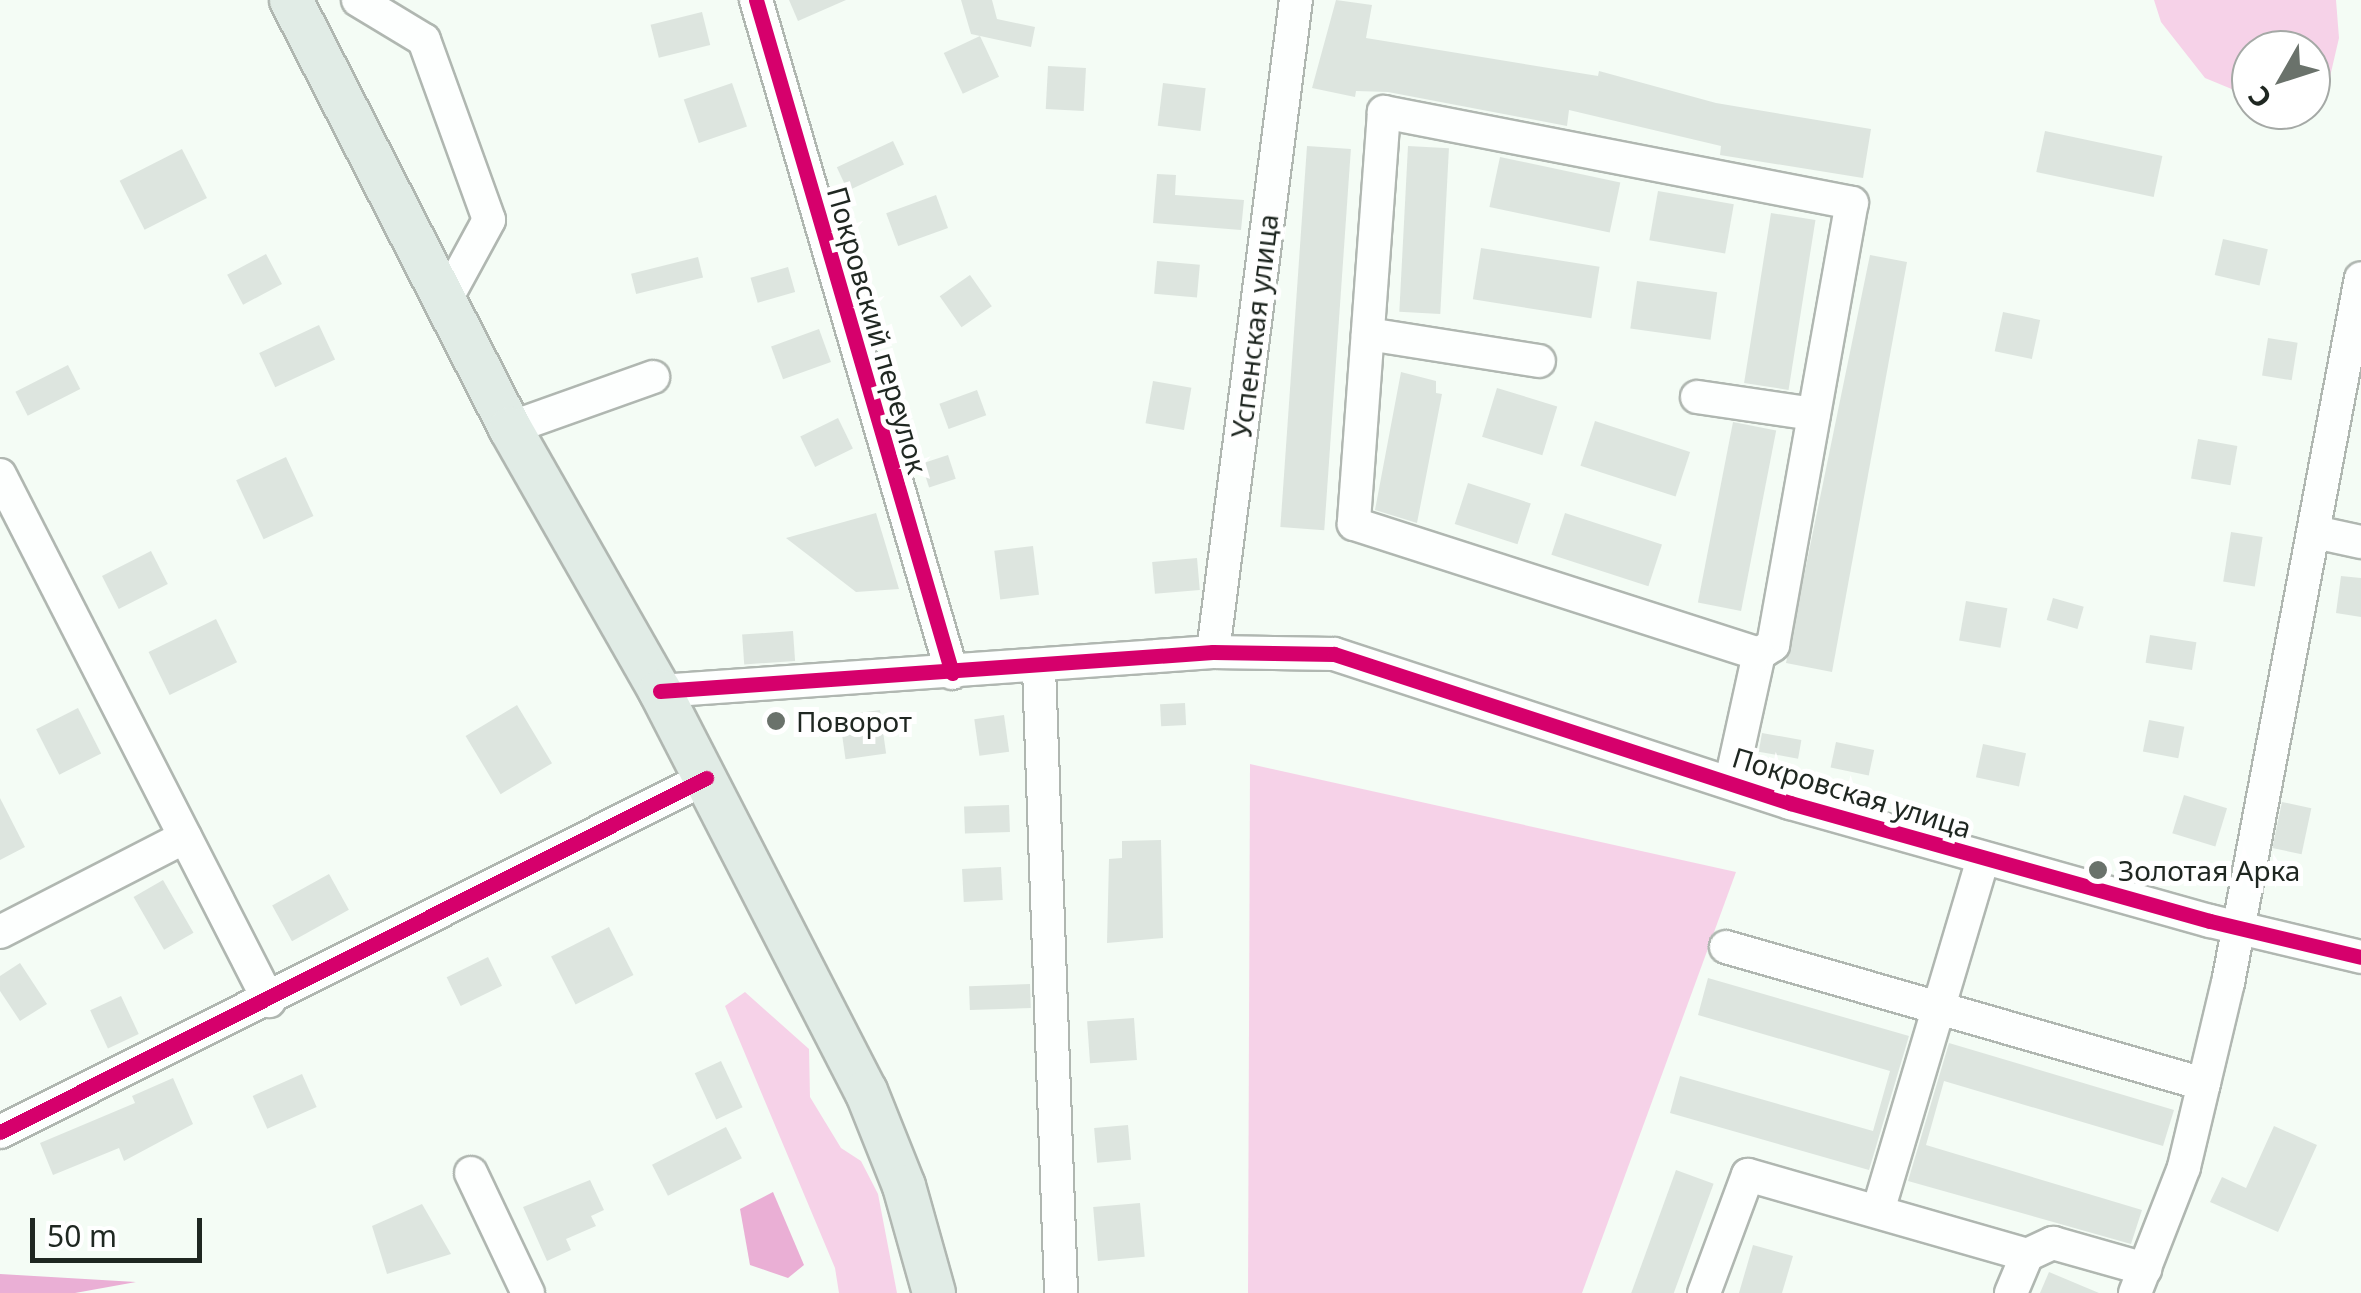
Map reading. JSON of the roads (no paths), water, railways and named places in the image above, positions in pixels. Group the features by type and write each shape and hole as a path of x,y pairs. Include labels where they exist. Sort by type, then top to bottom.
{"main road":[{"path":"291,0 510,428 660,691 866,1091 904,1186 934,1293"}],"street":[{"path":"358,0 424,40 489,220 445,301"},
{"name":"Покровский переулок","path":"756,0 952,673"},
{"name":"Успенская улица","path":"1213,652 1296,0"},
{"path":"1731,781 1760,654 1773,645 1852,203 1384,112 1354,524 1760,654"},
{"path":"1704,1293 1748,1175 2027,1255 2053,1243 2140,1281 2184,1168 2204,1084 2238,928 2361,278"},
{"path":"1368,334 1539,361"},
{"path":"510,428 653,377"},
{"path":"1697,397 1814,414"},
{"path":"0,474 8,510 185,837 269,1002"},
{"path":"2314,532 2361,542"},
{"name":"Покровская улица","path":"660,691 1040,668 1213,652 1334,654 1983,858 2238,928 2361,957"},
{"path":"1040,668 1060,1293"},
{"path":"0,1132 269,1002 706,778"},
{"path":"0,932 185,837"},
{"path":"1878,1211 1935,1008 1983,858"},
{"path":"1726,948 2204,1084"},
{"path":"471,1173 528,1293"},
{"path":"2011,1293 2027,1255"}],"place":[{"name":"Поворот","path":"776,721"},
{"name":"Золотая Арка","path":"2098,870"}]}
